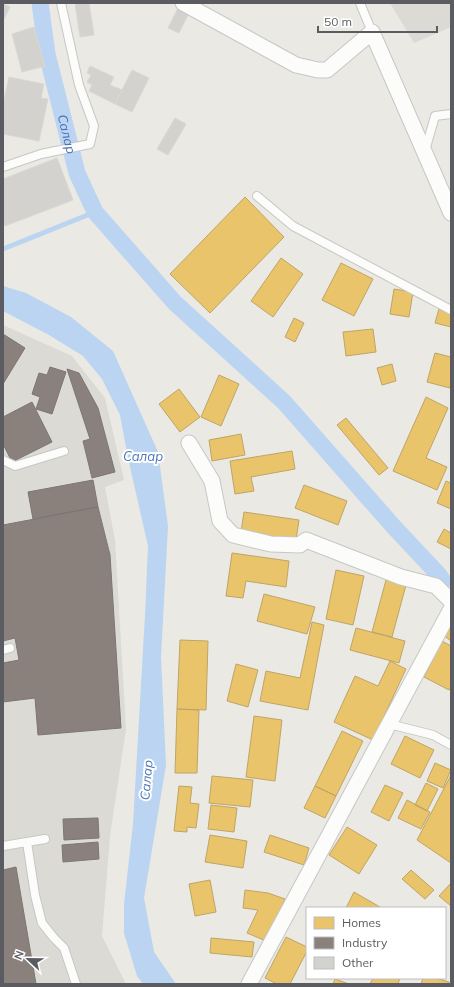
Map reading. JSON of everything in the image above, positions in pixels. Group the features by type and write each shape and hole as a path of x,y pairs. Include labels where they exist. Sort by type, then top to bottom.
{"street":[{"path":"183,3 296,65 318,70 327,70 372,32 451,213"},
{"path":"189,443 212,480 220,521 234,535 271,544 300,545 306,540 401,577 436,586 451,601"},
{"path":"250,984 451,609"}],"lane":[{"path":"3,167 41,154 90,144 94,126 79,85 61,3"},
{"path":"360,3 372,32"},
{"path":"425,152 435,116 451,114"},
{"path":"257,196 293,226 451,310"},
{"path":"3,460 15,466 64,451"},
{"path":"389,724 433,735 451,745"},
{"path":"3,846 45,839"},
{"path":"27,842 42,923 64,948 76,984"}],"shaded area":[{"path":"390,3 451,3 451,27 414,43"},
{"path":"3,325 72,356 105,398 124,480 105,487 115,540 126,729 110,836 102,936 126,984 3,984"}],"water":[{"name":"Салар","path":"3,286 26,293 71,317 113,351 158,452 168,526 161,657 166,765 144,898 154,952 176,984 143,984 137,976 124,933 124,904 133,824 148,546 120,415 102,379 83,356 49,335 3,311"}],"building: Homes":[{"path":"245,197 284,237 210,313 170,274"},
{"path":"281,258 303,274 273,317 251,301"},
{"path":"341,263 373,279 354,316 322,300"},
{"path":"394,289 413,292 409,317 390,314"},
{"path":"439,309 451,312 451,327 435,323"},
{"path":"294,318 304,323 295,342 285,337"},
{"path":"373,329 376,352 346,356 343,332"},
{"path":"435,353 451,357 450,388 427,382"},
{"path":"392,364 396,381 382,385 377,368"},
{"path":"219,375 239,384 221,426 201,417"},
{"path":"179,389 200,417 180,432 159,404"},
{"path":"426,397 448,408 426,458 447,467 437,490 393,471"},
{"path":"346,418 388,468 379,475 337,425"},
{"path":"241,434 245,455 212,461 209,440"},
{"path":"292,451 295,469 251,477 254,491 235,494 230,461"},
{"path":"446,481 451,483 451,509 437,503"},
{"path":"304,485 347,501 338,525 295,508"},
{"path":"244,512 299,520 296,540 241,532"},
{"path":"444,529 451,533 451,549 437,542"},
{"path":"232,553 289,561 286,587 246,581 243,598 226,596"},
{"path":"336,570 364,576 353,625 326,619"},
{"path":"386,580 406,585 392,637 372,632"},
{"path":"264,594 315,607 307,634 257,621"},
{"path":"312,622 324,625 308,710 260,701 266,671 300,678"},
{"path":"451,622 451,641 442,634"},
{"path":"356,628 405,641 399,663 350,650"},
{"path":"180,640 208,641 206,710 177,709"},
{"path":"442,641 451,646 451,686 449,690 424,677"},
{"path":"390,661 406,669 373,740 334,722 355,676 378,686"},
{"path":"236,664 258,670 248,707 227,701"},
{"path":"177,709 199,710 197,773 175,773"},
{"path":"254,716 282,720 275,781 246,777"},
{"path":"342,731 363,741 336,796 315,786"},
{"path":"405,736 434,750 420,778 391,764"},
{"path":"435,763 451,770 443,788 427,781"},
{"path":"451,775 451,863 417,840"},
{"path":"212,776 253,780 250,807 209,803"},
{"path":"426,783 438,789 427,811 415,805"},
{"path":"385,785 403,793 389,821 371,812"},
{"path":"179,786 192,787 190,803 199,804 196,828 187,827 187,832 174,831"},
{"path":"315,786 336,796 325,818 304,808"},
{"path":"407,800 430,812 421,829 398,818"},
{"path":"211,805 237,808 234,832 208,829"},
{"path":"347,827 377,845 359,874 329,855"},
{"path":"210,835 247,841 243,868 205,862"},
{"path":"270,835 309,848 304,865 264,852"},
{"path":"411,870 434,890 425,899 402,879"},
{"path":"210,880 216,912 195,916 189,884"},
{"path":"451,883 451,906 439,896"},
{"path":"245,890 268,893 285,899 266,941 247,933 258,910 243,908"},
{"path":"354,892 380,907 346,907"},
{"path":"286,937 306,947 306,953 290,984 277,984 265,978"},
{"path":"211,938 254,942 252,957 210,953"},
{"path":"335,979 349,984 333,984"},
{"path":"372,979 400,979 398,984 370,984"},
{"path":"423,979 438,979 449,982 449,984 421,984"}],"building: Industry":[{"path":"3,334 25,348 3,384"},
{"path":"50,367 66,372 52,414 36,409 40,397 32,394 39,373 47,375"},
{"path":"67,369 79,373 98,408 115,472 92,478 83,441 90,439"},
{"path":"32,402 52,442 12,462 3,444 3,417"},
{"path":"93,480 98,507 33,519 28,492"},
{"path":"98,507 110,555 121,728 38,735 35,698 3,702 3,663 19,660 15,638 3,641 3,525"},
{"path":"98,818 99,838 64,840 63,819"},
{"path":"98,842 99,859 63,862 62,845"},
{"path":"16,867 36,984 3,984 3,870"}],"building: Other":[{"path":"75,3 89,3 94,35 80,37"},
{"path":"3,4 10,7 3,21"},
{"path":"178,8 189,13 179,33 168,28"},
{"path":"34,27 45,66 22,72 12,34"},
{"path":"90,66 114,77 110,85 122,90 115,104 89,91 92,85 87,82 91,75 87,73"},
{"path":"132,70 149,78 132,112 115,104"},
{"path":"9,77 44,84 41,98 48,99 39,141 3,134 3,104"},
{"path":"175,118 186,124 168,155 157,149"},
{"path":"57,158 73,200 5,226 3,222 3,179"}],"waterway":[{"name":"Салар","path":"40,3 47,54 77,173 95,212 175,303 284,402 443,581"},
{"path":"3,249 95,212"}]}
